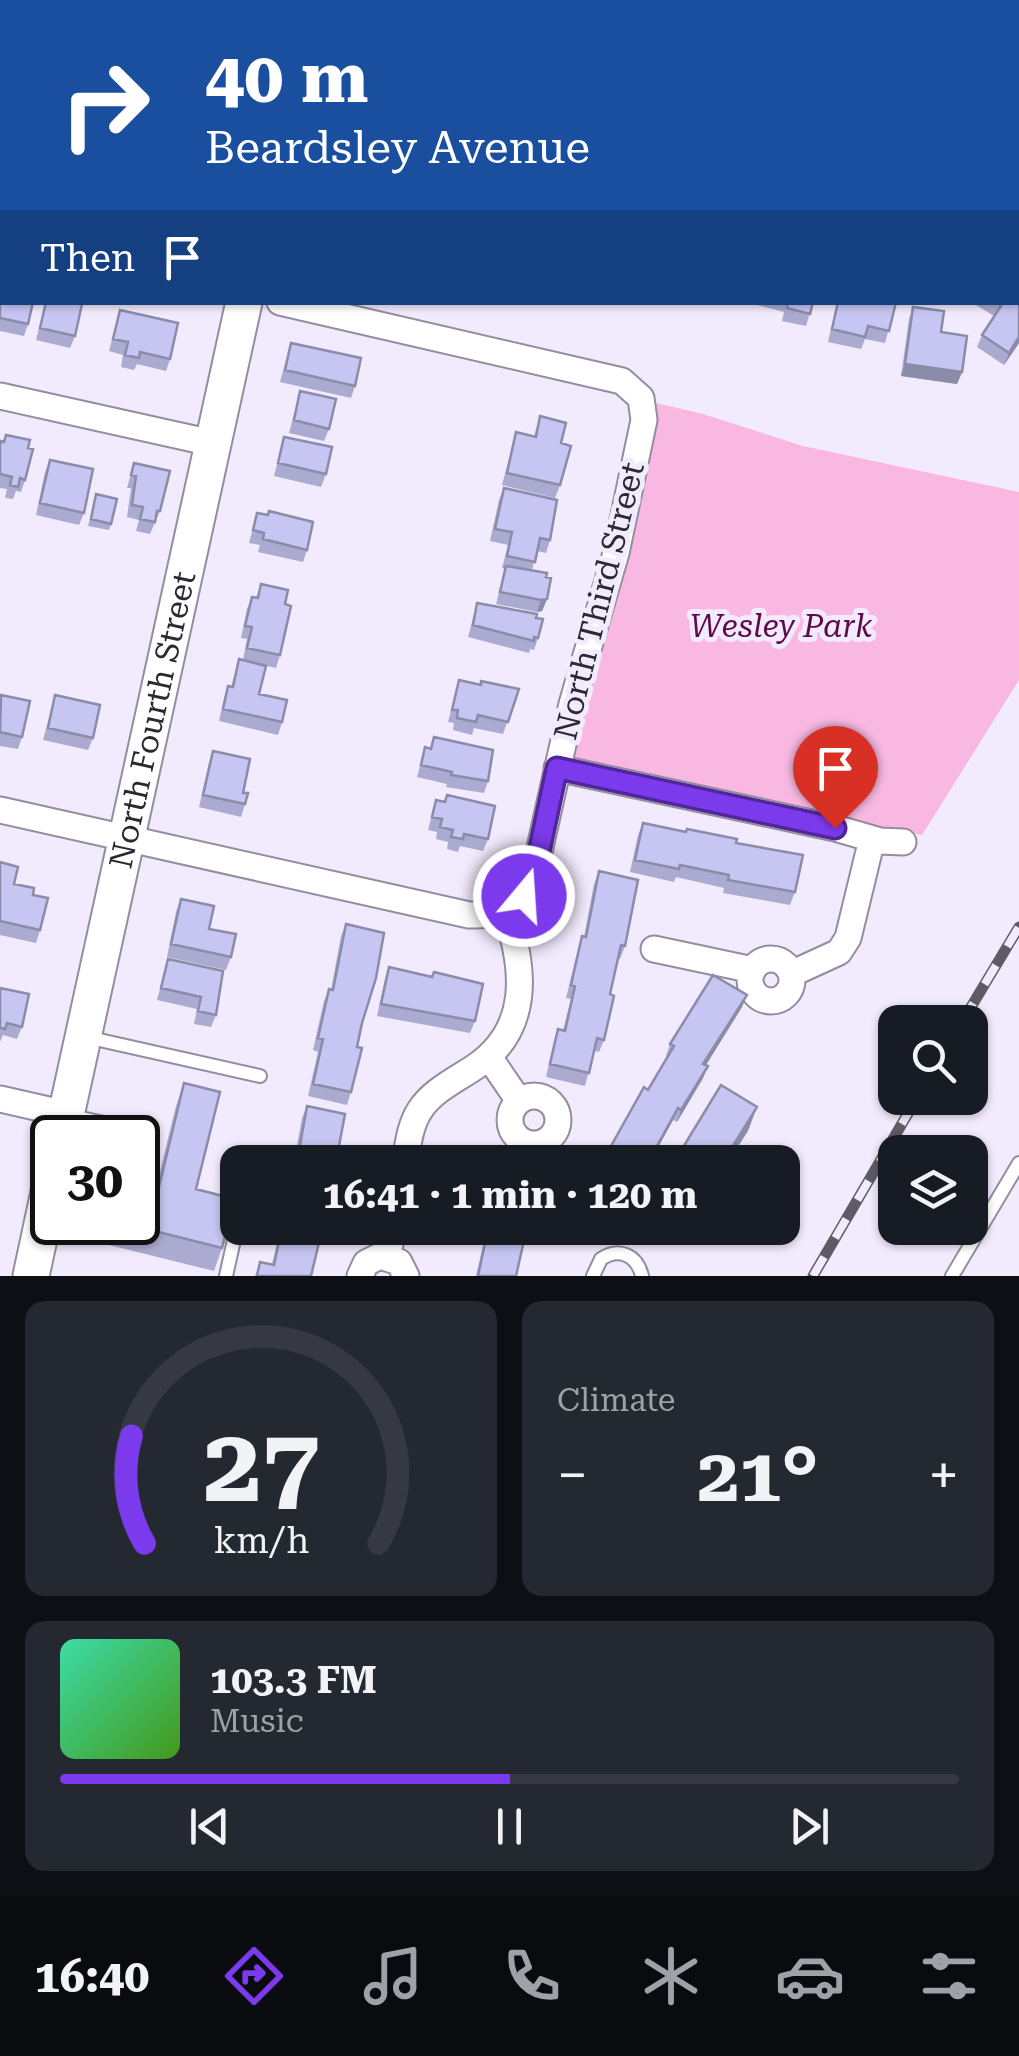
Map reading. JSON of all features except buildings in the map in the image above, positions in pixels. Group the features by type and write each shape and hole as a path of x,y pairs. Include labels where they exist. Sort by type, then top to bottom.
{"street":[{"name":"North Fourth Street","path":"66,1115 243,305"},
{"name":"North Third Street","path":"293,305 585,371 622,381 641,398 644,420 616,553 557,768 533,880 524,896 506,912"},
{"path":"0,396 212,443"},
{"path":"557,768 842,830 872,840 903,842"},
{"path":"0,810 469,914 506,912 518,950 521,982 517,1015 489,1057 430,1098 418,1112 409,1145"},
{"path":"654,949 753,970 752,990 769,1001 787,993 791,974 838,952 848,938 872,840"},
{"path":"489,1057 519,1101"},
{"path":"0,1100 37,1115"},
{"path":"32,1276 38,1245"},
{"path":"387,1256 390,1245"},
{"path":"360,1276 372,1258 387,1256 399,1262 406,1276"}],"lane":[{"path":"83,1036 260,1076"},
{"path":"952,1276 1019,1163"},
{"path":"226,1276 233,1245"},
{"path":"594,1276 601,1260 615,1253 630,1256 642,1276"}],"green space":[{"name":"Wesley Park","path":"652,402 803,446 1019,492 1019,680 922,835 558,768"}],"railway":[{"path":"972,1005 1019,927"},
{"path":"813,1276 907,1115"}],"route":[{"path":"524,896 533,880 557,768 835,828"}]}
